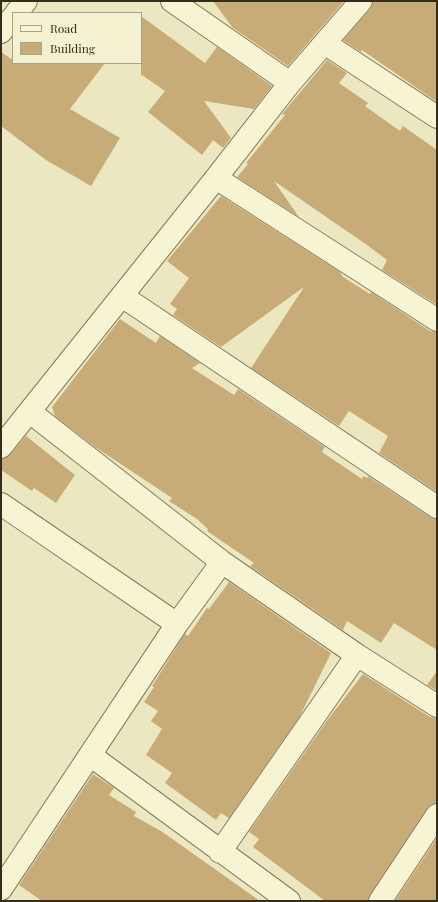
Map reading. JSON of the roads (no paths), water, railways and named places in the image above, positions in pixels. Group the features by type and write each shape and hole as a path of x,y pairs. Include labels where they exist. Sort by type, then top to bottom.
{"street":[{"path":"17,12 26,1"},
{"path":"172,1 290,83"},
{"path":"1,447 290,83 326,44 362,1"},
{"path":"1,32 12,18"},
{"path":"326,44 437,117"},
{"path":"216,178 437,320"},
{"path":"122,296 437,507"},
{"path":"30,412 222,562 358,655 437,706"},
{"path":"1,504 176,624"},
{"path":"1,889 176,624 222,562"},
{"path":"220,852 358,655"},
{"path":"90,755 220,852 289,901"},
{"path":"380,901 437,815"},
{"path":"1,894 11,901"}]}
